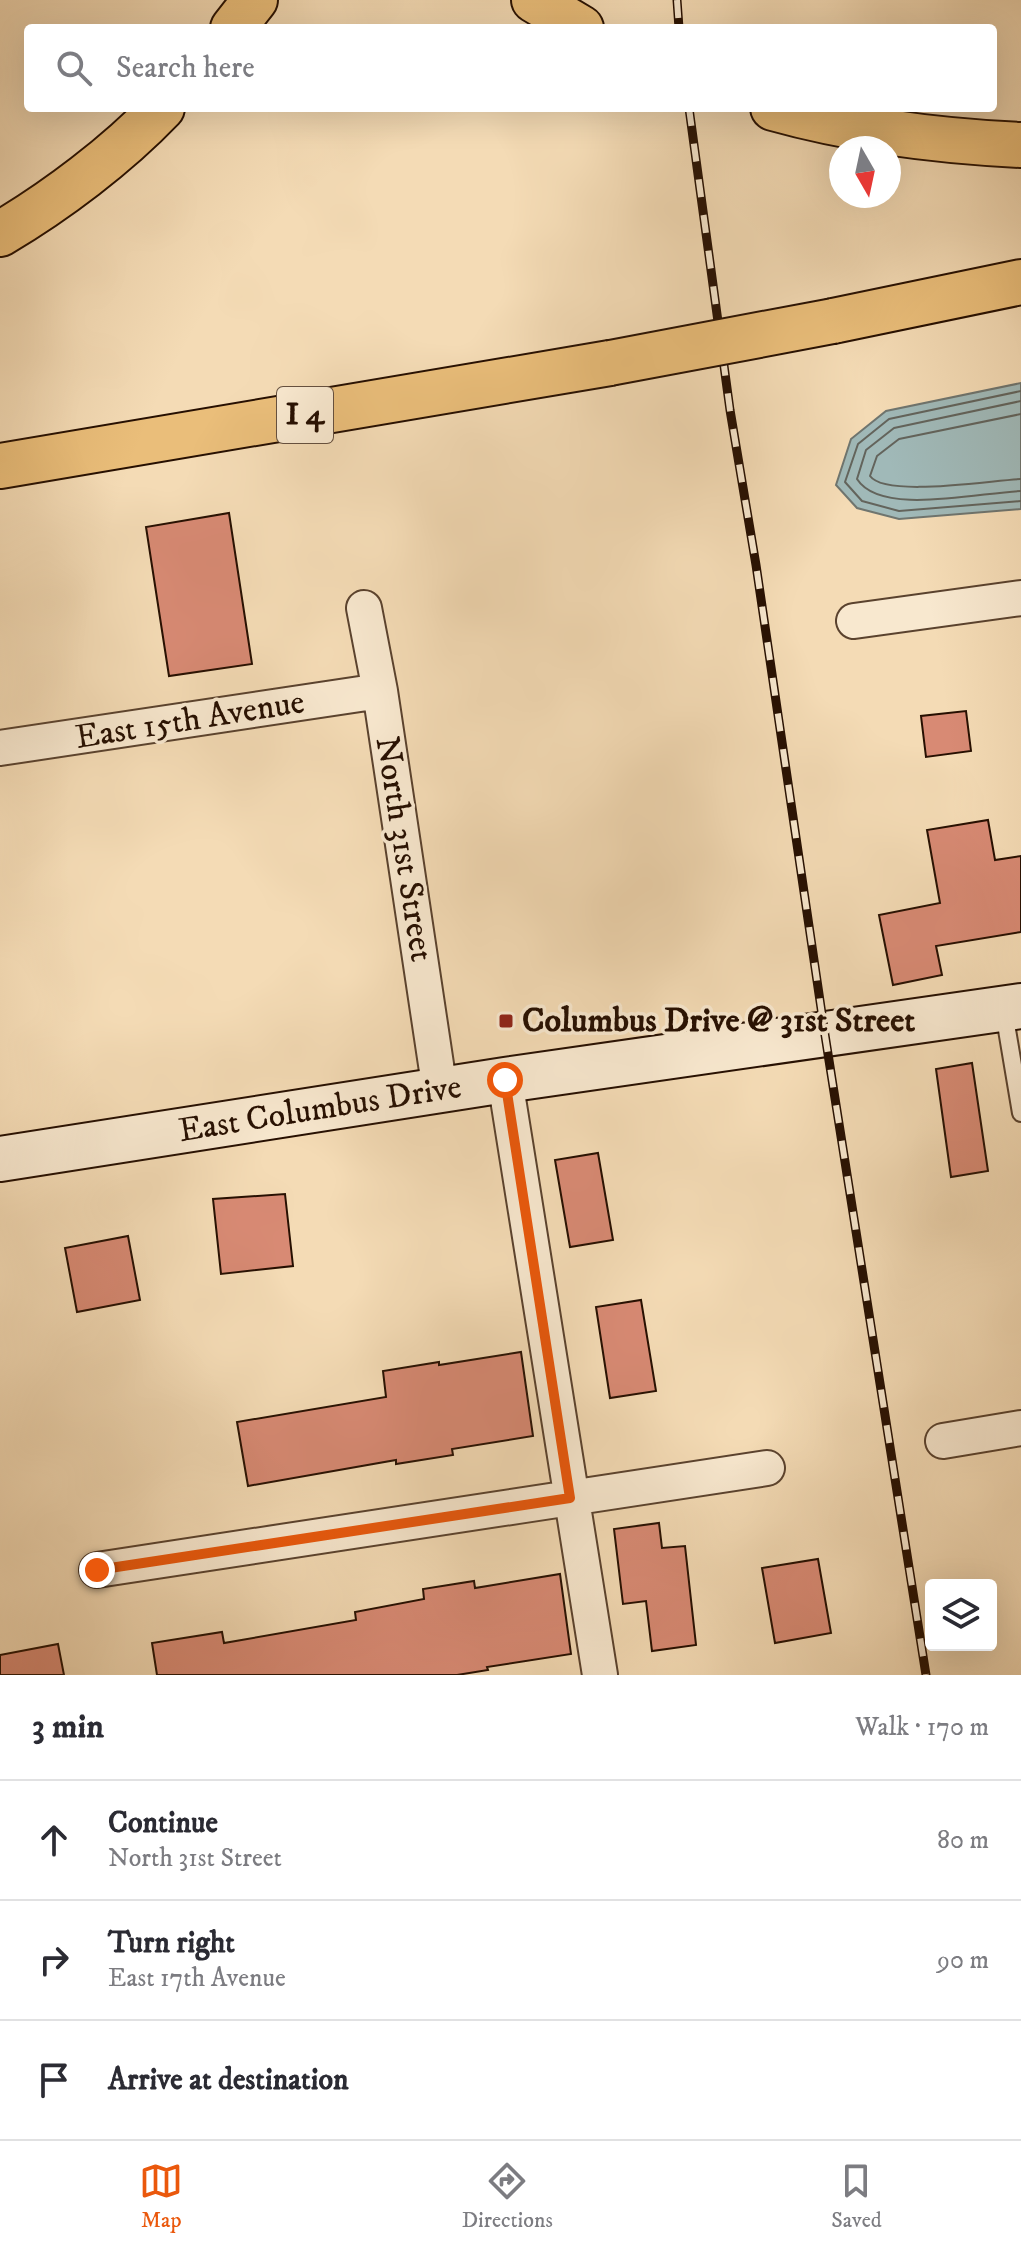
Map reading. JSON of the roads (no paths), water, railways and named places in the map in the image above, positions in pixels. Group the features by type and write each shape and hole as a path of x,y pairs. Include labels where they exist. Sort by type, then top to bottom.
{"highway":[{"path":"236,24 255,0"},
{"path":"534,0 574,24"},
{"path":"0,234 27,218 136,135 158,112"},
{"path":"791,112 880,132 958,142 1021,145"},
{"name":"I 4","path":"0,466 610,363 1021,282"}],"main road":[{"name":"East Columbus Drive","path":"0,1159 505,1080 1012,1007"}],"street":[{"path":"854,621 1021,598"},
{"name":"North 31st Street","path":"364,608 380,691 440,1091"},
{"name":"East 15th Avenue","path":"0,748 380,691"},
{"path":"505,1080 600,1675"},
{"path":"943,1441 1021,1428"},
{"path":"97,1570 767,1468"}],"lane":[{"path":"1012,1007 1021,1113"}],"water":[{"path":"1021,383 1021,509 899,519 857,508 836,485 851,439 886,411"}],"railway":[{"path":"677,0 679,24"},
{"path":"690,112 730,410 926,1675"}],"place":[{"name":"Columbus Drive @ 31st Street","path":"506,1021"}]}
